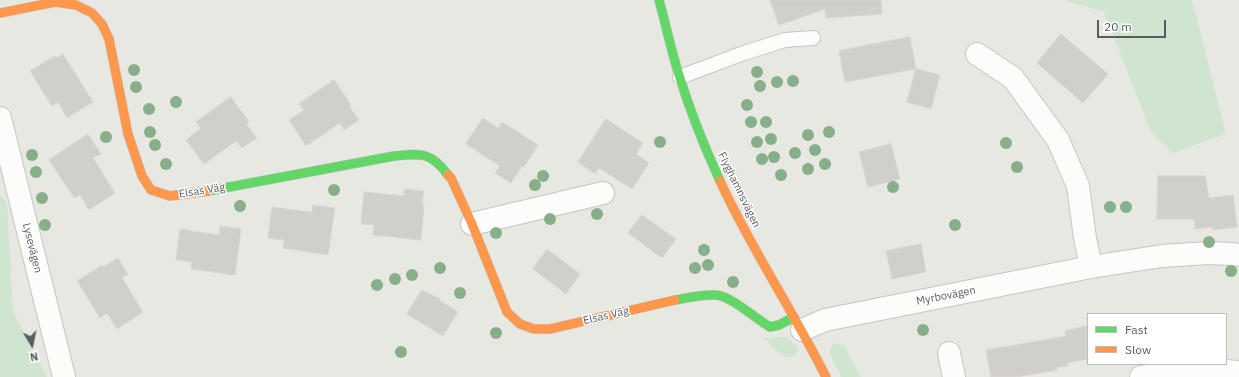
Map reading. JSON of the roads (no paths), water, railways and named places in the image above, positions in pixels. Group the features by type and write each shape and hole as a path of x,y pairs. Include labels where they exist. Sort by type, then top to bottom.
{"street":[{"name":"Flyghamnsvägen","path":"659,0 680,77 709,155 727,197 826,377"},
{"name":"Elsas Väg","path":"0,13 56,2 76,5 92,13 102,24 109,38 128,134 142,176 151,190 170,196 196,193 394,156 414,154 428,156 440,164 451,178 472,224 507,312 520,324 534,329 550,329 676,300 705,295 717,295 734,302 770,327 798,324"},
{"path":"977,54 1013,78 1058,140 1078,186 1085,238 1091,267"},
{"name":"Lysevägen","path":"0,118 64,377"},
{"path":"472,224 603,193"},
{"name":"Myrbovägen","path":"798,324 825,320 1091,267 1168,255 1208,253 1239,255"},
{"path":"950,353 954,377"},
{"path":"1141,377 1160,373 1200,370 1239,372"}],"lane":[{"path":"680,77 741,54 785,40 813,38"}]}
